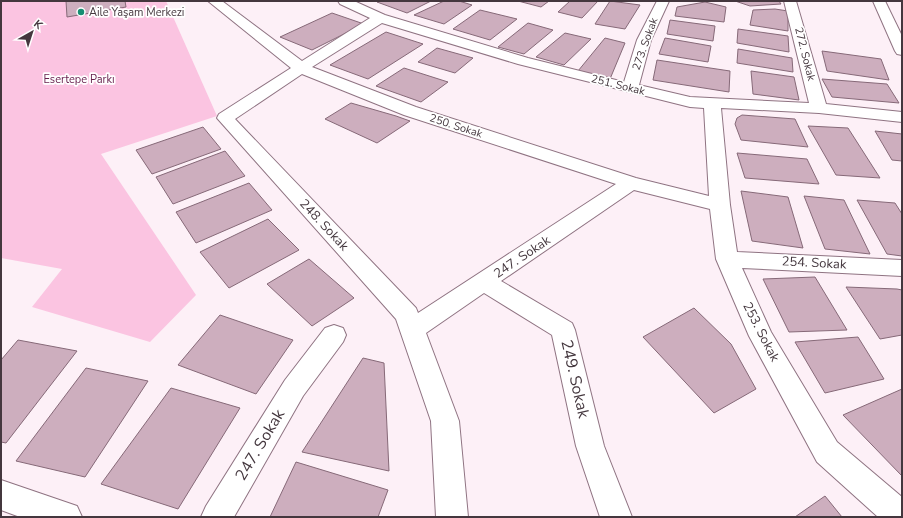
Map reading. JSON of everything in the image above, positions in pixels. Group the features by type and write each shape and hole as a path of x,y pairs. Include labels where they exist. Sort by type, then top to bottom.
{"street":[{"name":"250. Sokak","path":"214,1 301,68 410,111 631,183 720,205"},
{"name":"251. Sokak","path":"344,1 380,18 523,60 690,102 818,108 902,117"},
{"name":"273. Sokak","path":"630,88 644,40 662,1"},
{"name":"272. Sokak","path":"790,1 818,108"},
{"path":"879,1 902,51"},
{"name":"248. Sokak","path":"380,18 225,118 407,315 445,422 452,517"},
{"name":"253. Sokak","path":"712,104 720,205 727,259 761,336 827,452 902,517"},
{"name":"247. Sokak","path":"412,330 631,183"},
{"name":"254. Sokak","path":"727,259 902,268"},
{"name":"249. Sokak","path":"484,282 563,330 590,446 616,517"},
{"name":"247. Sokak","path":"217,517 294,388 334,335"},
{"path":"1,495 66,517"}],"green space":[{"name":"Esertepe Parkı","path":"1,1 166,1 217,116 101,154 196,295 150,342 32,307 62,269 1,258"}],"building":[{"name":"Aile Yaşam Merkezi","path":"66,1 125,1 126,7 67,17"},
{"path":"431,1 407,13 377,2"},
{"path":"444,1 459,1 472,5 444,24 414,15"},
{"path":"518,1 549,1 541,7"},
{"path":"570,1 598,1 582,18 558,12"},
{"path":"610,1 640,5 625,29 595,24"},
{"path":"735,1 779,1 781,4 750,6"},
{"path":"705,2 726,7 724,22 675,16 677,7"},
{"path":"775,9 788,11 788,31 750,25 753,10"},
{"path":"480,10 517,19 490,40 453,29"},
{"path":"332,13 364,24 312,50 280,37"},
{"path":"670,20 715,26 713,41 667,34"},
{"path":"528,23 553,30 524,54 498,47"},
{"path":"738,29 788,36 789,52 737,43"},
{"path":"386,32 423,44 368,79 330,65"},
{"path":"565,33 591,39 564,65 536,57"},
{"path":"605,38 625,43 610,79 578,71"},
{"path":"665,38 711,46 708,62 659,54"},
{"path":"437,48 473,58 455,73 418,62"},
{"path":"738,49 792,58 793,72 737,63"},
{"path":"822,51 881,59 889,80 827,71"},
{"path":"657,60 730,71 729,92 653,80"},
{"path":"404,68 448,82 421,102 376,86"},
{"path":"751,71 794,77 799,100 753,94"},
{"path":"822,79 887,84 899,103 832,97"},
{"path":"351,103 410,121 377,143 325,119"},
{"path":"742,115 795,119 808,147 741,140 735,124 737,118"},
{"path":"808,126 848,128 880,178 836,175"},
{"path":"203,127 221,149 152,174 136,150"},
{"path":"875,131 902,134 902,161 892,160"},
{"path":"225,151 245,176 173,204 156,177"},
{"path":"737,153 807,159 819,184 745,178"},
{"path":"249,183 272,210 196,243 176,212"},
{"path":"741,191 788,197 803,248 752,241"},
{"path":"804,196 844,200 870,254 825,249"},
{"path":"857,200 895,203 902,214 902,256 887,254"},
{"path":"268,219 299,250 229,288 200,252"},
{"path":"309,259 354,298 312,326 267,284"},
{"path":"815,277 847,330 789,332 763,279"},
{"path":"846,287 902,290 902,335 880,339"},
{"path":"694,308 731,344 756,389 714,413 643,337"},
{"path":"220,315 293,340 256,394 178,365"},
{"path":"858,337 884,379 825,393 795,342"},
{"path":"18,340 77,351 6,443 1,442 1,360"},
{"path":"363,358 384,363 389,471 302,452"},
{"path":"86,368 148,381 85,477 16,461"},
{"path":"171,388 240,408 178,509 101,484"},
{"path":"902,389 902,476 843,415"},
{"path":"296,462 388,490 378,517 270,517"},
{"path":"825,496 842,517 795,517"}],"place":[{"name":"Aile Yaşam Merkezi","path":"81,12"}]}
